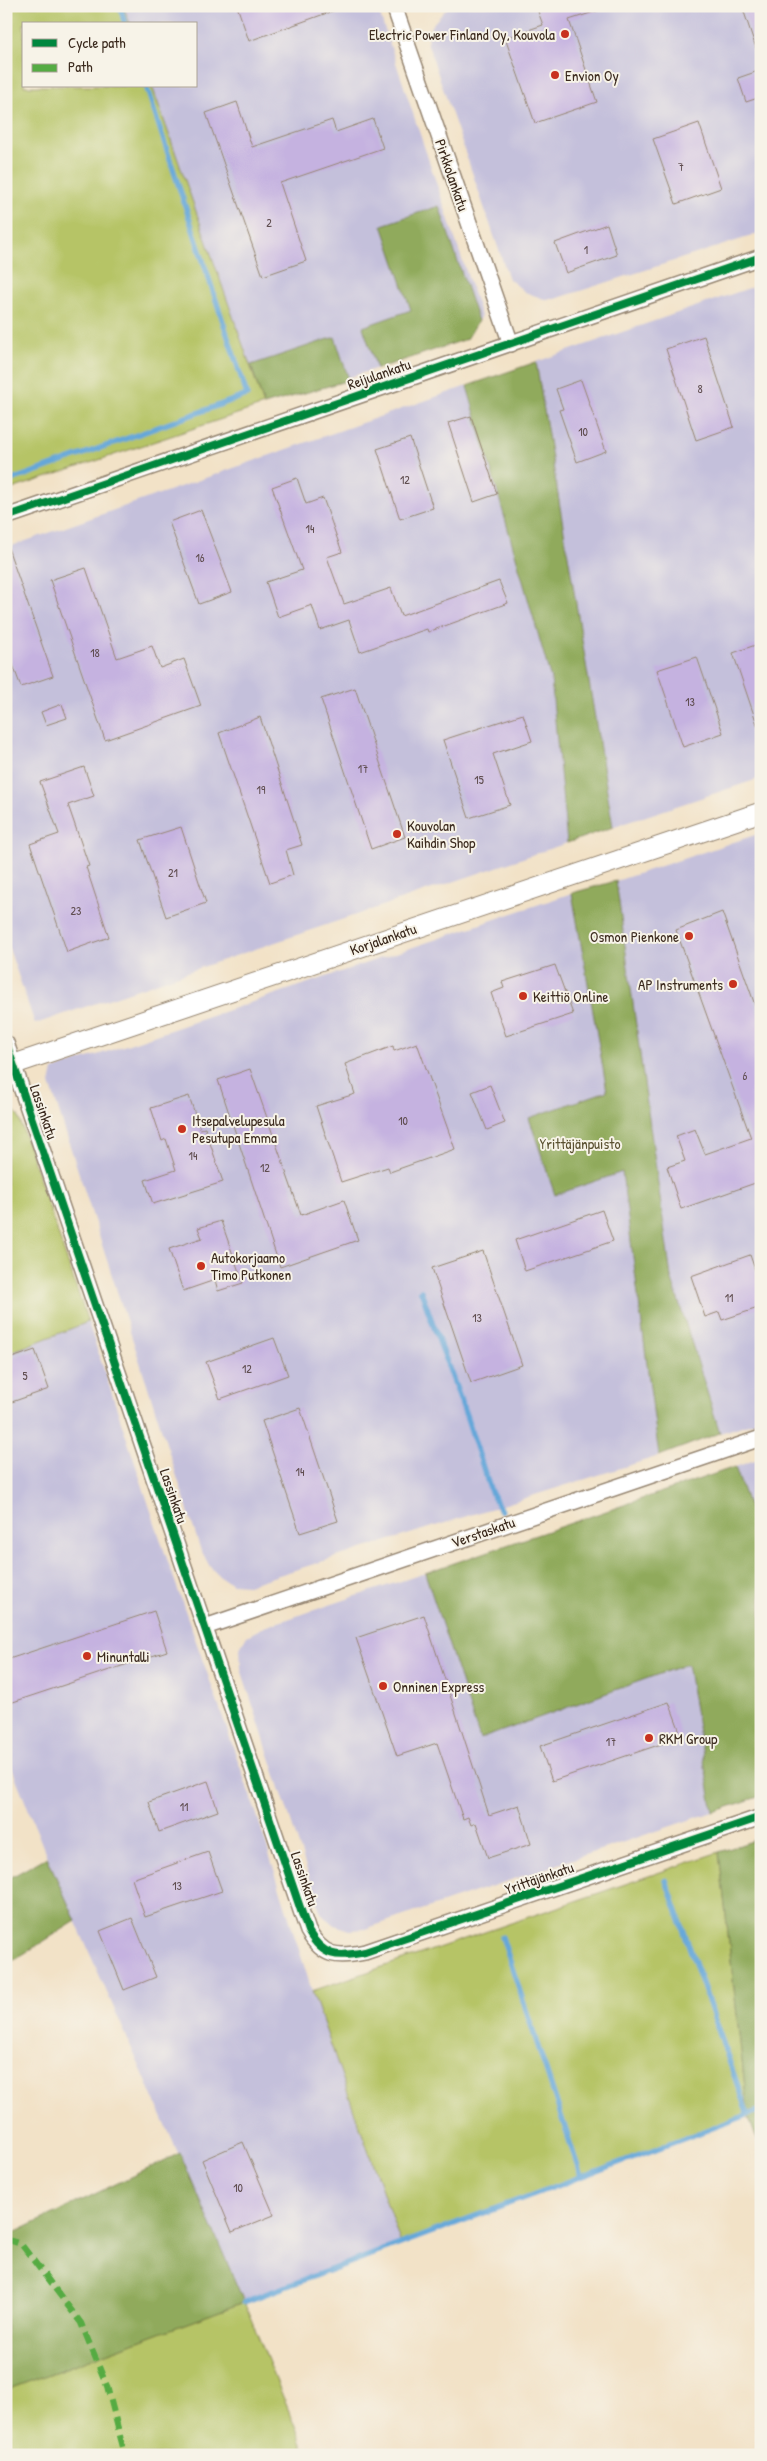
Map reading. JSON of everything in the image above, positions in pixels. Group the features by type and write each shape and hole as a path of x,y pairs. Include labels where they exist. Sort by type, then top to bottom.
{"street":[{"name":"Pirkkolankatu","path":"394,6 511,344"},
{"name":"Reijulankatu","path":"6,517 761,258"},
{"name":"Korjalankatu","path":"10,1066 761,812"},
{"name":"Lassinkatu","path":"6,1043 10,1066 205,1626 308,1931 314,1942 325,1952"},
{"name":"Verstaskatu","path":"205,1626 761,1438"},
{"name":"Yrittäjänkatu","path":"325,1952 349,1956 365,1952 761,1817"}],"shaded area":[{"path":"123,6 377,6 481,316 467,339 264,405 153,88 198,88 198,22 129,22"},
{"path":"449,6 761,6 761,233 555,299 544,299 525,292 509,279 427,42 431,26"},
{"path":"761,284 761,778 613,827 536,362"},
{"path":"467,386 551,679 567,843 35,1024 6,940 6,548"},
{"path":"758,834 761,842 761,1420 720,1433 671,1277 616,881"},
{"path":"572,893 607,1091 529,1118 622,1171 659,1456 247,1585 233,1584 220,1577 210,1567 200,1548 50,1084 53,1070"},
{"path":"88,1322 165,1553 255,1809 312,1991 401,2244 244,2302 47,1857 6,1753 6,1354"},
{"path":"761,1458 761,1542 735,1467"},
{"path":"425,1573 480,1738 687,1663 713,1812 365,1929 350,1930 335,1925 321,1913 241,1669 240,1648 247,1636 264,1627"}],"green space":[{"path":"6,6 123,6 129,22 22,22 22,88 153,88 264,405 6,491"},
{"path":"439,206 478,321 467,339 377,369 363,327 411,310 382,225"},
{"path":"335,337 349,380 264,405 251,365"},
{"path":"536,362 613,827 567,843 551,679 467,386"},
{"name":"Yrittäjänpuisto","path":"616,881 671,1277 720,1433 659,1456 622,1172 555,1195 529,1118 607,1091 572,893"},
{"path":"6,1102 18,1115 88,1322 6,1354"},
{"path":"735,1467 761,1542 761,1796 713,1812 687,1664 480,1739 425,1573"},
{"path":"761,1838 761,2150 748,2115 719,1852"},
{"path":"719,1852 748,2115 401,2244 312,1991"},
{"path":"47,1857 76,1921 6,1965 6,1880"},
{"path":"180,2153 244,2302 6,2390 6,2228 16,2232"},
{"path":"244,2302 307,2455 6,2455 6,2390"}],"building":[{"path":"237,6 340,6 341,8 249,41"},
{"path":"536,6 602,6 603,9 569,20 597,102 535,123 505,38 543,25"},
{"path":"742,6 761,6 761,53 758,54"},
{"path":"761,70 761,97 746,102 738,78"},
{"path":"237,102 252,147 332,120 336,132 373,119 383,148 280,183 306,261 263,276 206,113"},
{"path":"699,123 721,188 676,204 653,139"},
{"path":"607,224 617,255 566,273 555,243"},
{"path":"704,336 734,427 696,440 666,349"},
{"path":"581,380 606,451 577,462 559,410 563,409 556,389"},
{"path":"471,416 497,494 474,502 448,423"},
{"path":"410,438 433,508 400,519 377,449"},
{"path":"297,478 306,504 323,498 342,552 327,557 344,604 391,588 401,616 499,581 508,603 428,632 427,629 360,652 349,620 320,630 312,605 278,617 266,582 302,570 272,487"},
{"path":"201,510 232,592 199,604 169,522"},
{"path":"6,548 8,548 53,676 21,687 6,646"},
{"path":"86,568 117,658 152,646 160,668 184,659 201,706 105,740 50,580"},
{"path":"761,643 761,727 758,727 733,653"},
{"path":"697,657 723,733 683,747 657,670"},
{"path":"355,688 405,837 371,849 321,699"},
{"path":"62,704 67,718 46,725 41,712"},
{"path":"523,714 532,741 493,754 510,805 469,818 443,740"},
{"path":"260,717 302,845 286,850 293,875 270,883 219,733"},
{"path":"84,767 94,796 68,805 89,866 86,867 109,937 67,952 30,844 59,834 40,782"},
{"path":"181,827 206,903 166,917 140,840"},
{"path":"722,912 761,1022 761,1181 681,1209 667,1167 685,1161 676,1136 695,1129 705,1154 751,1138 676,930"},
{"path":"555,965 573,1014 506,1036 491,993 504,988 502,982"},
{"path":"417,1043 455,1149 390,1172 388,1167 341,1182 316,1106 355,1094 345,1064 393,1046 394,1051"},
{"path":"250,1069 301,1215 344,1200 358,1240 280,1267 218,1080"},
{"path":"490,1085 505,1123 487,1130 472,1092"},
{"path":"189,1096 200,1129 205,1128 223,1182 153,1204 145,1180 176,1170 166,1139 162,1141 151,1108"},
{"path":"602,1210 613,1241 525,1271 515,1240"},
{"path":"221,1221 243,1283 218,1291 215,1280 183,1291 169,1249 202,1238 198,1228"},
{"path":"483,1251 522,1365 471,1383 432,1268"},
{"path":"750,1255 761,1287 761,1307 722,1320 719,1312 705,1317 691,1276"},
{"path":"274,1338 288,1375 220,1399 206,1362"},
{"path":"35,1350 49,1389 6,1404 6,1360"},
{"path":"300,1408 338,1521 300,1533 262,1421"},
{"name":"Minuntalli","path":"154,1611 167,1651 10,1703 6,1693 6,1660"},
{"path":"424,1615 489,1815 519,1805 531,1844 488,1858 476,1823 471,1825 468,1817 463,1819 437,1743 397,1756 356,1638"},
{"path":"669,1702 682,1737 552,1781 540,1746"},
{"path":"208,1781 218,1811 159,1832 149,1802"},
{"path":"208,1852 222,1891 145,1917 132,1879"},
{"path":"132,1918 156,1977 124,1990 100,1931"},
{"path":"243,2142 274,2215 232,2232 202,2160"}],"waterway":[{"path":"120,6 124,22"},
{"path":"6,482 247,395 147,88"},
{"path":"421,1291 467,1418 491,1492 501,1511"},
{"path":"666,1880 748,2115"},
{"path":"502,1937 581,2176"},
{"path":"244,2302 761,2110"}],"marked path":[{"path":"6,2239 21,2244 81,2323 107,2386 125,2455"}],"cycle path":[{"path":"6,517 761,257"},
{"path":"6,1043 308,1931 319,1946 325,1951 339,1955 365,1952 761,1817"}],"place":[{"name":"Electric Power Finland Oy, Kouvola","path":"565,34"},
{"name":"Envion Oy","path":"555,75"},
{"name":"Kouvolan Kaihdin Shop","path":"397,834"},
{"name":"Osmon Pienkone","path":"689,936"},
{"name":"AP Instruments","path":"733,984"},
{"name":"Keittiö Online","path":"523,996"},
{"name":"Itsepalvelupesula Pesutupa Emma","path":"182,1129"},
{"name":"Autokorjaamo Timo Putkonen","path":"201,1266"},
{"name":"Minuntalli","path":"87,1656"},
{"name":"Onninen Express","path":"383,1686"},
{"name":"RKM Group","path":"649,1738"}]}
